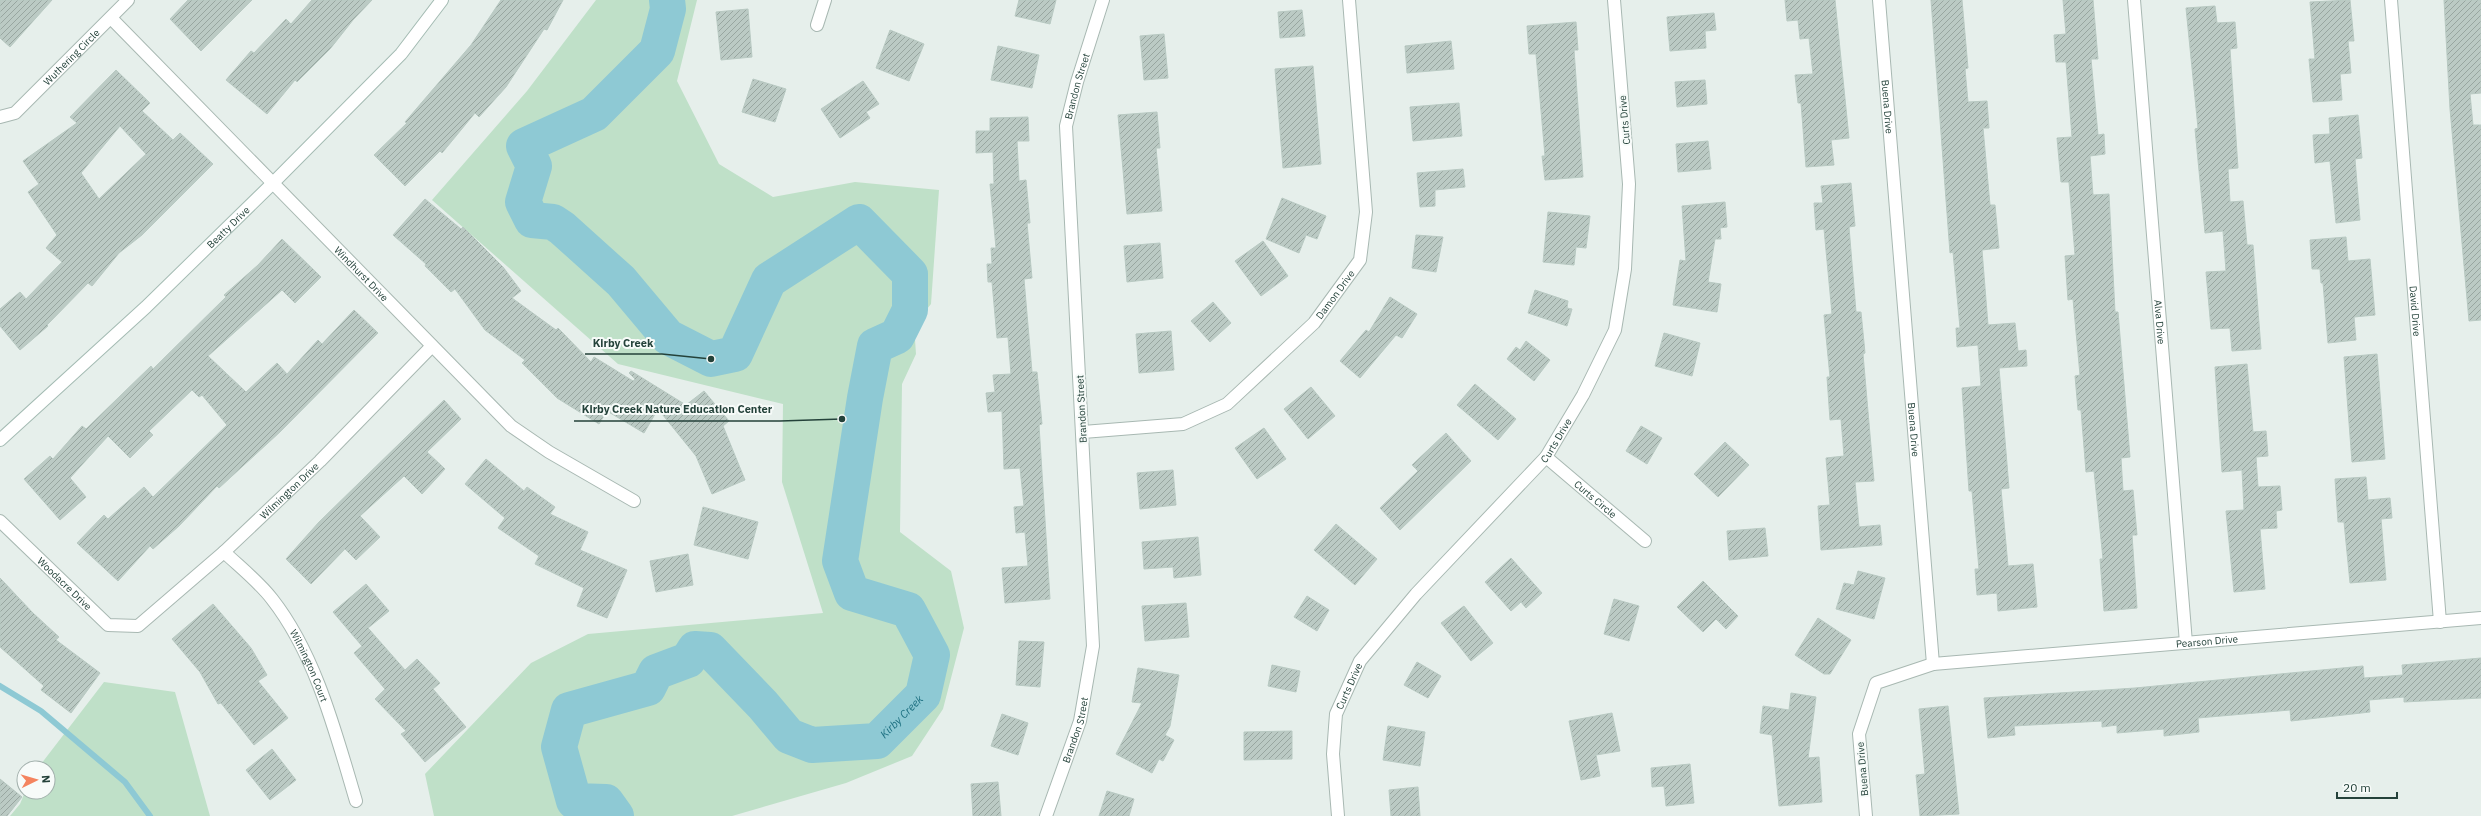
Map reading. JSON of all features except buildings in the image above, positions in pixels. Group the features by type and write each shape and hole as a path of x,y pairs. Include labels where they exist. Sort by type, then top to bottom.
{"street":[{"name":"Wuthering Circle","path":"0,117 15,113 128,0"},
{"name":"Beatty Drive","path":"0,440 146,307 273,182 401,54 442,0"},
{"path":"817,25 825,0"},
{"name":"Brandon Street","path":"1046,816 1080,720 1093,646 1066,126 1077,82 1103,0"},
{"name":"Damon Drive","path":"1083,432 1183,424 1227,404 1253,382 1314,323 1360,260 1366,212 1349,0"},
{"name":"Curts Drive","path":"1338,816 1333,754 1336,714 1360,661 1416,594 1546,457 1583,395 1616,330 1625,269 1629,184 1614,0"},
{"name":"Buena Drive","path":"1866,816 1859,734 1876,683 1933,664 1879,0"},
{"name":"Alva Drive","path":"2134,0 2186,643"},
{"name":"David Drive","path":"2391,0 2440,622"},
{"name":"Windhurst Drive","path":"111,18 511,426 549,452 634,502"},
{"name":"Wilmington Drive","path":"138,626 224,552 320,461 432,346"},
{"name":"Curts Circle","path":"1546,457 1644,541"},
{"name":"Woodacre Drive","path":"0,521 108,625 138,626"},
{"name":"Wilmington Court","path":"224,552 272,598 295,633 328,710 356,801"},
{"name":"Pearson Drive","path":"1933,664 2481,618"}],"green space":[{"path":"596,0 697,0 677,81 719,164 773,197 855,182 939,190 931,304 914,325 916,354 902,384 900,532 951,571 964,628 943,709 912,756 846,783 732,816 434,816 425,774 531,663 588,634 823,613 782,482 783,404 618,364 432,200 527,91"},
{"path":"104,682 175,692 210,816 10,816 22,800 56,800 56,760 44,760"}],"waterway":[{"name":"Kirby Creek","path":"616,816 606,802 574,801 559,747 569,710 648,688 656,672 688,660 695,649 710,650 763,705 789,736 812,745 877,741 923,695 932,655 908,610 852,593 840,561 865,398 875,346 897,336 910,310 910,274 859,222 769,280 735,354 711,359 668,337 621,281 562,228 553,222 532,220 523,202 534,166 524,146 594,114 657,51 668,9 667,0"},
{"path":"0,686 41,711 125,782 150,816"}],"place":[{"name":"Kirby Creek","path":"711,359"},
{"name":"Kirby Creek Nature Education Center","path":"842,419"}]}
